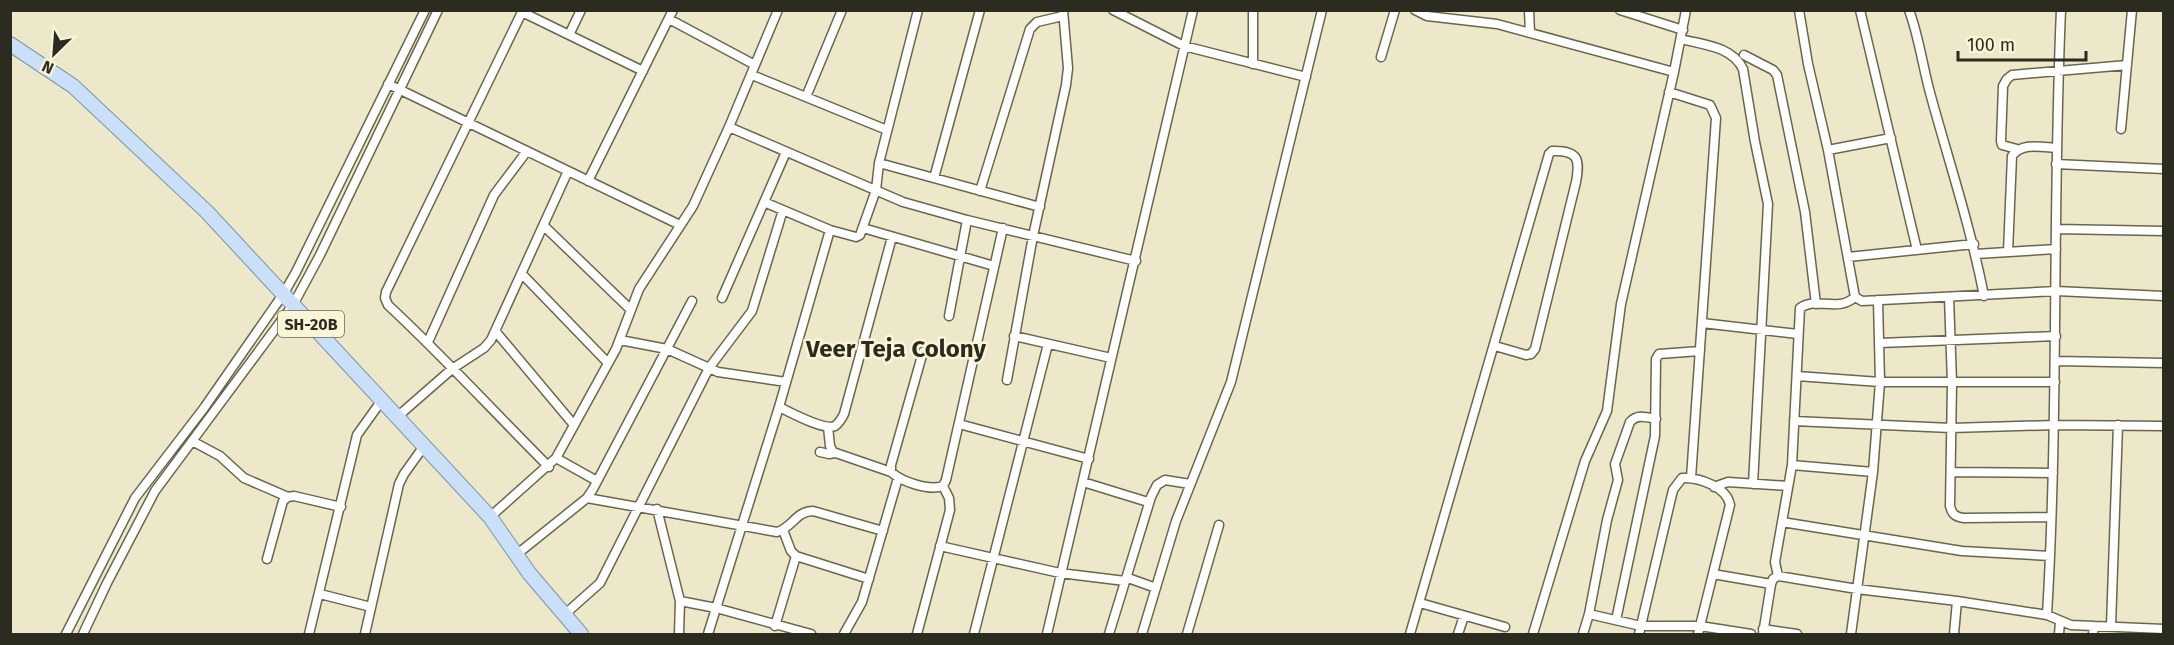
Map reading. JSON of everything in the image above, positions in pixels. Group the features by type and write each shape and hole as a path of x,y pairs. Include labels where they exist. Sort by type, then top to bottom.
{"main road":[{"name":"SH-20B","path":"10,44 73,86 207,212 490,517 516,555 580,634"}],"street":[{"path":"66,634 135,498 204,408 284,293 425,10"},
{"path":"83,634 155,491 293,305 320,255 438,10"},
{"path":"569,35 581,10"},
{"path":"588,181 673,10"},
{"path":"490,517 556,458 620,340 639,289 693,206 752,75 778,10"},
{"path":"806,97 842,10"},
{"path":"764,202 830,230 856,237 860,235 876,190 879,163 918,10"},
{"path":"934,178 980,10"},
{"path":"1113,10 1184,46 1306,77"},
{"path":"1047,634 1193,10"},
{"path":"1253,10 1253,64"},
{"path":"1142,634 1176,521 1236,366 1323,10"},
{"path":"1381,57 1395,10"},
{"path":"1415,10 1427,16 1497,24 1674,72"},
{"path":"1529,10 1530,33"},
{"path":"1620,10 1683,30"},
{"path":"1533,634 1585,461 1607,411 1621,304 1686,10"},
{"path":"1799,10 1855,297"},
{"path":"1860,10 1917,250"},
{"path":"1909,10 1918,35 1931,97 1974,244 1984,296"},
{"path":"2047,615 2054,473 2056,164 2061,10"},
{"path":"2121,129 2132,10"},
{"path":"549,466 388,304 385,298 386,292 522,11 644,71"},
{"path":"980,190 1030,29 1037,22 1063,13 1068,68 1066,85 1033,236 1007,380"},
{"path":"669,19 755,65"},
{"path":"1681,39 1728,52 1739,61 1743,69 1768,204 1753,484"},
{"path":"1744,55 1773,70 1777,75 1805,212 1816,304"},
{"path":"2017,150 2002,145 2001,141 2003,86 2012,75 2127,65"},
{"path":"752,75 887,130"},
{"path":"388,84 680,225"},
{"path":"1669,92 1710,105 1716,118 1691,478"},
{"path":"729,127 903,202 1136,261"},
{"path":"1828,150 1891,138"},
{"path":"2008,252 2012,156 2017,150 2025,147 2057,148"},
{"path":"1410,634 1549,154 1558,150 1574,155 1578,160 1578,174 1535,349 1526,356 1495,346"},
{"path":"428,342 494,195 527,151"},
{"path":"722,298 786,152"},
{"path":"879,163 1040,207"},
{"path":"2056,164 2163,169"},
{"path":"397,417 452,369 484,348 496,332 568,171"},
{"path":"564,615 600,583 709,369 752,310 783,210"},
{"path":"949,316 967,220"},
{"path":"544,226 631,310"},
{"path":"863,228 994,266"},
{"path":"917,634 950,504 943,486 1003,228"},
{"path":"2056,229 2163,231"},
{"path":"708,634 779,407 830,230"},
{"path":"779,407 796,416 828,427 834,426 844,414 892,237"},
{"path":"1848,257 1974,244"},
{"path":"1976,254 2056,249"},
{"path":"522,274 608,363"},
{"path":"1855,297 1862,301 2056,291 2163,296"},
{"path":"1778,576 1775,562 1792,465 1800,308 1805,304 1842,306 1855,297"},
{"path":"1950,297 1952,383 1950,506 1952,513 1957,517 2051,517"},
{"path":"1851,634 1873,472 1880,382 1878,300"},
{"path":"516,555 587,498 692,301"},
{"path":"1702,323 1798,334"},
{"path":"496,332 574,425"},
{"path":"1014,336 1111,358"},
{"path":"1880,343 2056,336"},
{"path":"620,340 667,349 725,374 786,382"},
{"path":"974,634 1048,344"},
{"path":"1616,620 1655,436 1656,359 1659,354 1665,352 1700,351"},
{"path":"844,634 860,609 883,531 894,475 891,465 923,352"},
{"path":"2056,361 2163,363"},
{"path":"1797,376 1880,382 2055,382"},
{"path":"309,634 357,435 382,400"},
{"path":"204,408 212,415"},
{"path":"1583,634 1607,520 1618,480 1616,459 1630,422 1634,418 1656,419"},
{"path":"1794,421 1951,428 2055,425 2163,426"},
{"path":"959,424 1089,459"},
{"path":"2111,626 2118,425"},
{"path":"828,427 830,446 835,453"},
{"path":"192,441 220,456 244,478 288,497"},
{"path":"365,634 399,484 424,446"},
{"path":"820,452 835,453 936,489 943,486"},
{"path":"556,458 597,481"},
{"path":"1792,465 1873,472"},
{"path":"1951,472 2054,473"},
{"path":"1640,630 1673,490 1682,478 1691,478 1724,492 1729,498 1730,506 1699,630"},
{"path":"1109,634 1148,502 1160,482 1171,480 1191,484"},
{"path":"1083,482 1148,502"},
{"path":"1714,487 1728,482 1788,486"},
{"path":"267,559 283,501 288,497 294,496 341,507"},
{"path":"587,498 777,532 783,530 802,513 813,511 883,531"},
{"path":"657,509 680,601 679,634"},
{"path":"1782,522 1962,551 2050,556"},
{"path":"1187,634 1219,525"},
{"path":"783,530 791,551 796,556 869,579"},
{"path":"940,546 1060,573 1125,581 1128,578 1156,588"},
{"path":"776,626 796,556"},
{"path":"1713,574 1771,584"},
{"path":"1797,634 1763,632 1771,584 1778,576 2047,615 2060,622 2093,630 2111,626 2124,631 2163,629"},
{"path":"320,594 371,607"},
{"path":"680,601 716,608 811,634"},
{"path":"1953,634 1957,601"},
{"path":"1420,603 1505,627"},
{"path":"1589,614 1616,620 1640,630 1699,630 1751,634"},
{"path":"1458,634 1464,616"},
{"path":"2059,634 2060,622"}],"district":[{"name":"Veer Teja Colony","path":"896,349"}]}
